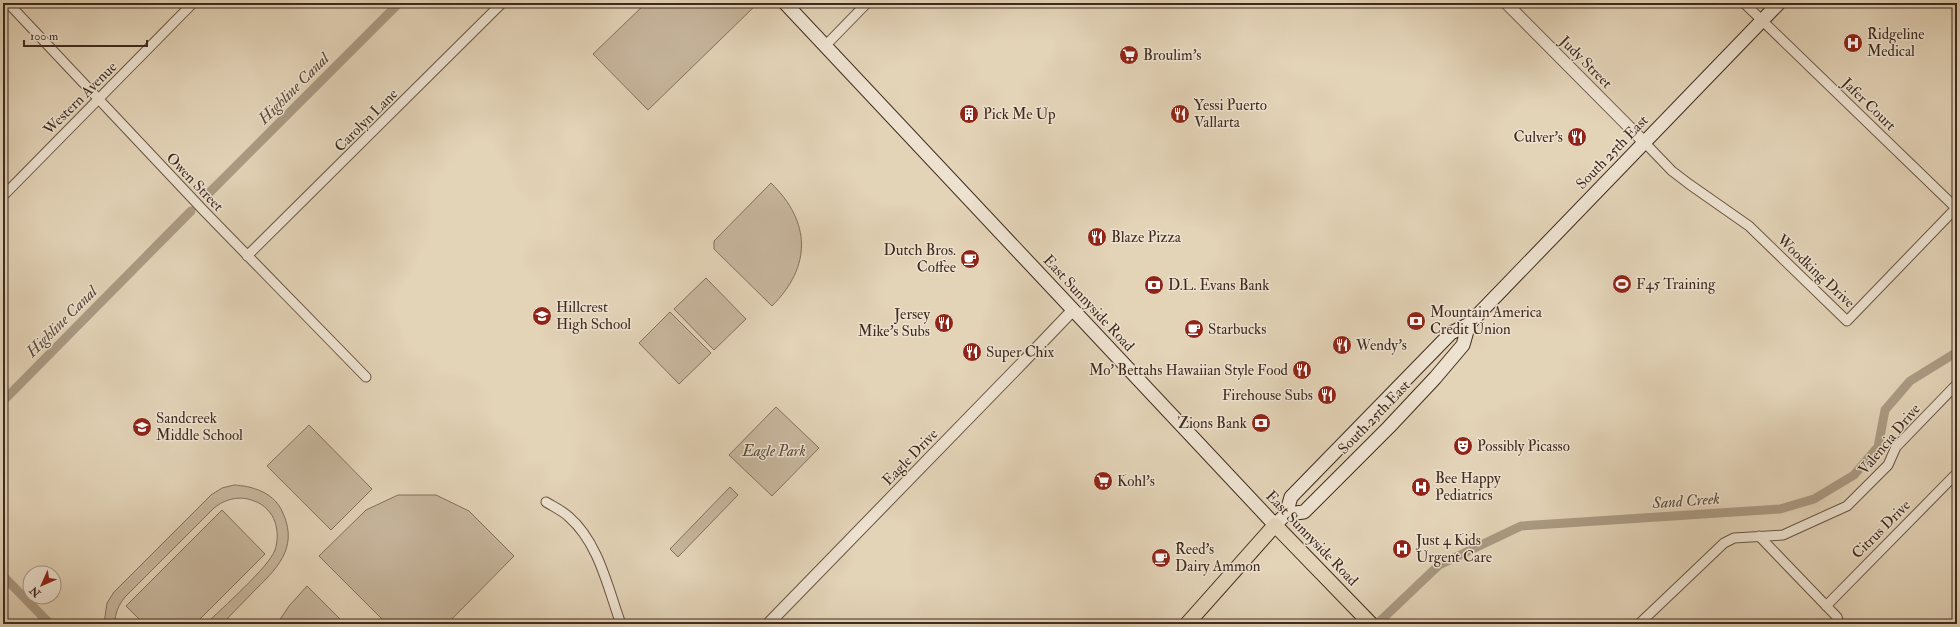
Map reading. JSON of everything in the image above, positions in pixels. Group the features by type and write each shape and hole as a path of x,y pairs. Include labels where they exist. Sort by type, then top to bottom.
{"main road":[{"name":"East Sunnyside Road","path":"785,3 1275,526 1369,623"},
{"name":"South 25th East","path":"1187,624 1286,514 1291,497 1409,374 1451,333 1469,324 1779,3"},
{"name":"South 25th East","path":"1286,514 1304,512 1389,427 1463,345 1469,324"}],"street":[{"name":"Owen Street","path":"8,3 247,256 366,377"},
{"name":"Western Avenue","path":"3,196 193,3"},
{"name":"Carolyn Lane","path":"247,256 502,3"},
{"path":"826,46 867,3"},
{"name":"Judy Street","path":"1506,3 1644,142"},
{"name":"Jafer Court","path":"1744,3 1957,207"},
{"name":"Woodking Drive","path":"1644,142 1672,171 1749,226 1847,321 1957,207"},
{"name":"Eagle Drive","path":"768,624 1022,364 1072,310"},
{"name":"Valencia Drive","path":"1639,624 1724,543 1734,538 1783,535 1847,506 1888,465 1896,447 1957,384"},
{"name":"Citrus Drive","path":"1826,606 1957,473"},
{"path":"546,502 568,516 583,534 597,559 621,624"},
{"path":"1759,536 1837,617 1839,624"}],"green space":[{"path":"646,3 751,3 755,6 648,110 593,54"},
{"path":"771,183 794,213 802,244 800,260 794,275 785,291 772,306 714,249 714,241"},
{"path":"706,278 746,319 714,350 674,309"},
{"path":"670,312 711,353 679,384 639,343"},
{"name":"Eagle Park","path":"776,407 819,448 772,496 729,455"},
{"path":"309,425 372,489 331,530 267,466"},
{"path":"234,485 248,487 267,494 277,503 286,522 288,543 285,553 280,562 265,580 222,624 206,624 264,567 275,550 277,543 275,522 270,512 258,502 249,499 238,498 228,500 214,508 125,597 117,610 115,624 104,624 107,603 114,592 211,495 222,488"},
{"path":"730,487 738,495 678,557 670,549"},
{"path":"398,495 436,495 469,511 514,556 447,624 387,624 319,556 366,510"},
{"path":"222,510 265,554 195,624 144,624 126,606"},
{"path":"307,586 345,624 277,624 289,606"}],"waterway":[{"name":"Highline Canal","path":"207,195 399,3"},
{"name":"Highline Canal","path":"3,401 191,211"},
{"name":"Sand Creek","path":"1377,624 1439,565 1521,526 1780,509 1814,499 1854,475 1878,447 1885,410 1910,381 1957,352"},
{"name":"Highline Canal","path":"3,576 50,624"}],"place":[{"name":"Ridgeline Medical","path":"1853,43"},
{"name":"Broulim's","path":"1129,55"},
{"name":"Pick Me Up","path":"969,114"},
{"name":"Yessi Puerto Vallarta","path":"1180,114"},
{"name":"Culver's","path":"1577,137"},
{"name":"Blaze Pizza","path":"1097,237"},
{"name":"Dutch Bros. Coffee","path":"970,259"},
{"name":"F45 Training","path":"1622,284"},
{"name":"D.L. Evans Bank","path":"1154,285"},
{"name":"Hillcrest High School","path":"542,316"},
{"name":"Mountain America Credit Union","path":"1416,321"},
{"name":"Jersey Mike's Subs","path":"944,323"},
{"name":"Starbucks","path":"1194,329"},
{"name":"Wendy's","path":"1342,345"},
{"name":"Super Chix","path":"972,352"},
{"name":"Mo' Bettahs Hawaiian Style Food","path":"1302,370"},
{"name":"Firehouse Subs","path":"1327,395"},
{"name":"Zions Bank","path":"1261,423"},
{"name":"Sandcreek Middle School","path":"142,427"},
{"name":"Possibly Picasso","path":"1463,446"},
{"name":"Kohl's","path":"1103,481"},
{"name":"Bee Happy Pediatrics","path":"1421,487"},
{"name":"Just 4 Kids Urgent Care","path":"1402,549"},
{"name":"Reed's Dairy Ammon","path":"1161,558"}]}
